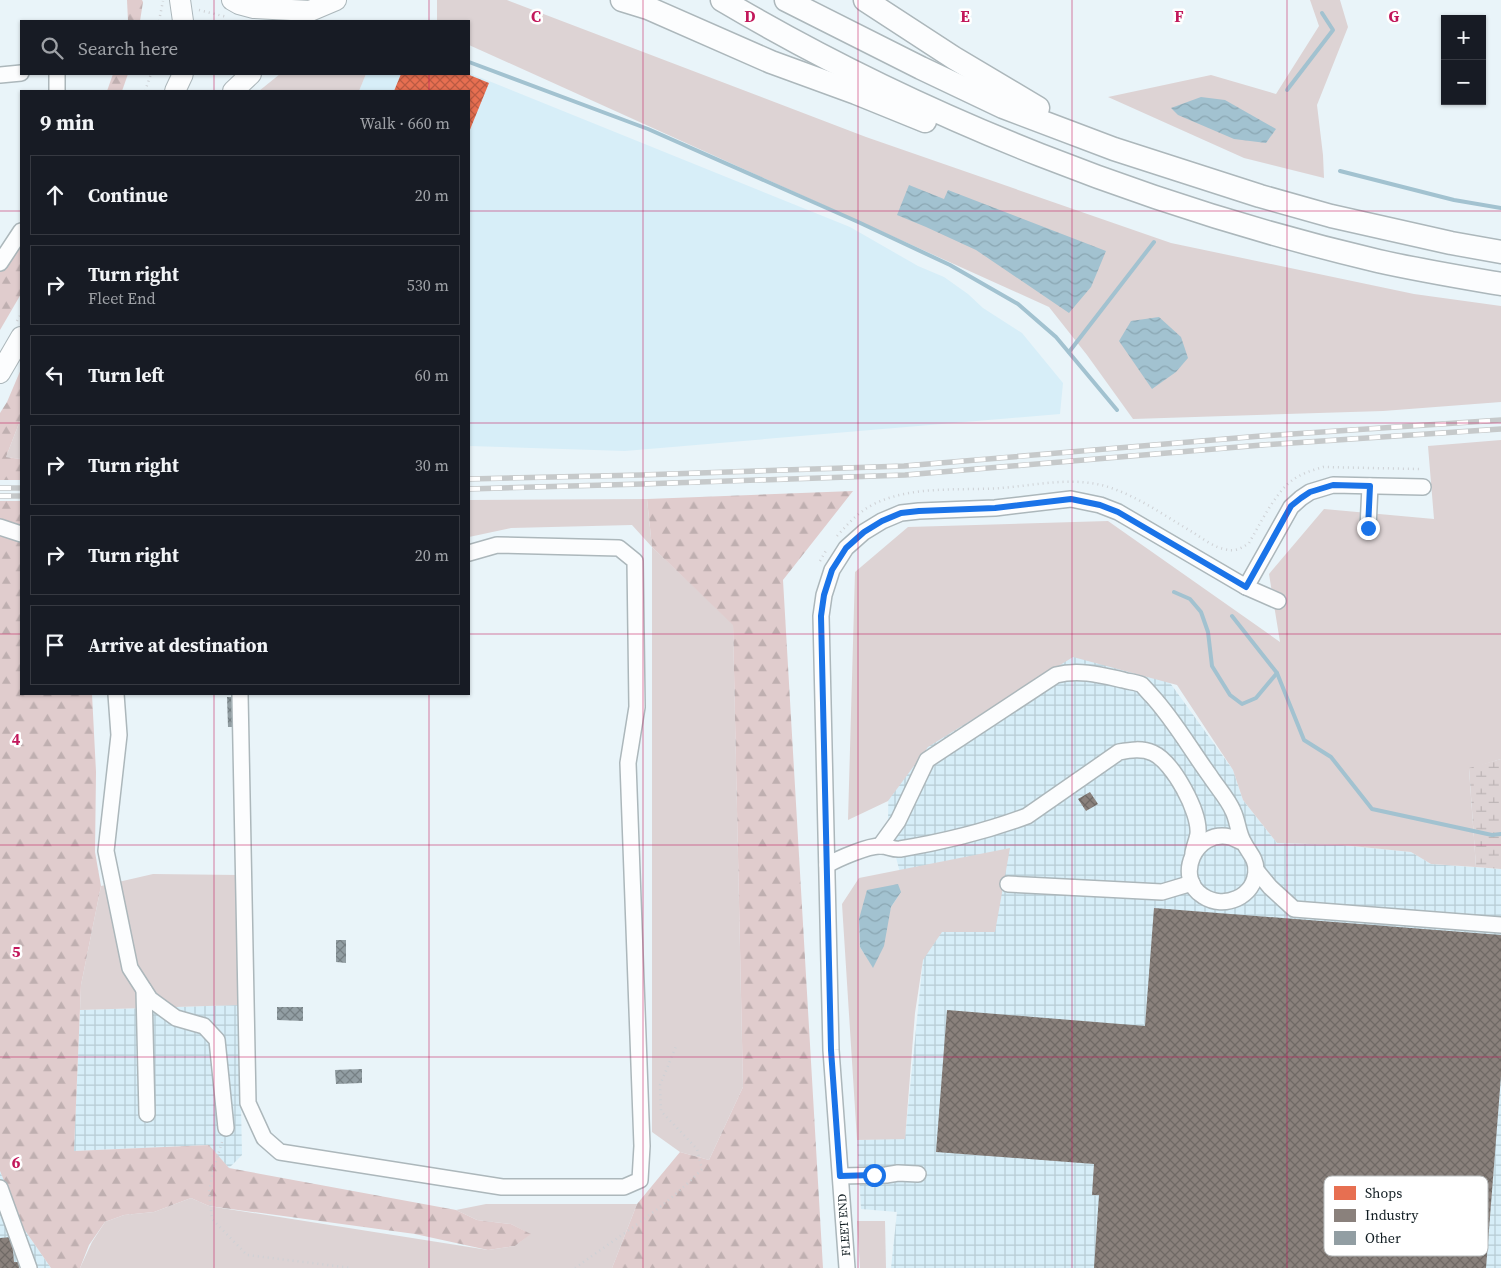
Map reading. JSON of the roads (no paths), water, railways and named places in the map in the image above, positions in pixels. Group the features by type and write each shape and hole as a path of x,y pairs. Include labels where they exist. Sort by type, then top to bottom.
{"highway":[{"path":"622,0 648,8 771,62 856,93 938,127 1014,154 1072,178 1117,184"},
{"path":"722,0 813,50 915,102 998,138 1117,184 1300,241 1379,261 1501,284"},
{"path":"786,0 1003,107 1114,149 1260,196 1331,216 1451,243 1501,252"},
{"path":"865,0 1002,88 1114,149"}],"main road":[{"path":"236,2 254,8 310,11 336,0"},
{"path":"312,20 342,0"},
{"path":"175,90 183,75"},
{"path":"234,90 249,75"},
{"path":"0,373 20,339"}],"street":[{"path":"0,75 20,74"},
{"path":"57,75 57,90"},
{"path":"0,264 20,233"},
{"path":"1246,587 1291,506 1301,498 1316,490 1333,485 1423,487"},
{"path":"1368,528 1370,486"},
{"name":"FLEET END","path":"847,1268 831,1050 821,616 824,595 832,570 846,548 864,532 882,521 901,513 995,508 1071,499 1100,505 1118,512 1246,587 1278,601"},
{"path":"0,526 20,534"},
{"path":"240,695 248,1103 264,1138 280,1152 502,1188 624,1187 640,1180 642,1146 628,762 637,707 635,561 619,548 496,545 470,554"},
{"path":"827,865 846,855 880,846 897,850 960,836 1027,816 1119,752 1136,749 1153,753 1164,761 1178,780 1195,814 1198,834 1189,869 1192,884 1201,895 1215,902 1230,902 1243,896 1252,884 1256,870 1253,855 1244,843 1233,811 1160,706 1141,684 1088,672 1068,672 1056,675 927,760 898,821 880,846"},
{"path":"116,695 118,735 106,851 130,968 150,999 176,1018 204,1026 217,1040 226,1128"},
{"path":"1192,854 1202,843 1215,836 1230,836 1244,843"},
{"path":"1256,870 1270,887 1294,908 1501,925"},
{"path":"1008,884 1162,892 1192,884"},
{"path":"144,990 147,1114"},
{"path":"840,1176 898,1173 918,1174"},
{"path":"0,1188 30,1268"}],"water":[{"path":"1201,97 1225,100 1276,129 1266,143 1234,139 1178,115 1171,108"},
{"path":"909,185 944,199 948,190 1106,251 1091,287 1069,313 976,250 897,215"},
{"path":"1159,317 1181,337 1188,358 1176,372 1152,389 1119,341 1131,321"},
{"path":"898,884 901,892 891,907 884,946 873,968 860,947 859,919 867,890"}],"waterway":[{"path":"1287,90 1333,30 1322,13"},
{"path":"470,62 648,129 856,221 950,265 1018,304 1056,337 1117,410"},
{"path":"1340,171 1454,200 1501,208"},
{"path":"1069,352 1154,242"},
{"path":"1174,592 1190,599 1201,612 1208,632 1212,666 1230,695 1242,704 1256,698 1277,673"},
{"path":"1232,616 1277,673 1304,740 1331,757 1372,809 1492,835 1501,834"}],"railway":[{"path":"470,479 904,466 1261,436 1501,420"},
{"path":"470,489 905,475 1262,445 1501,429"},
{"path":"0,488 20,488"},
{"path":"0,496 20,496"}]}
